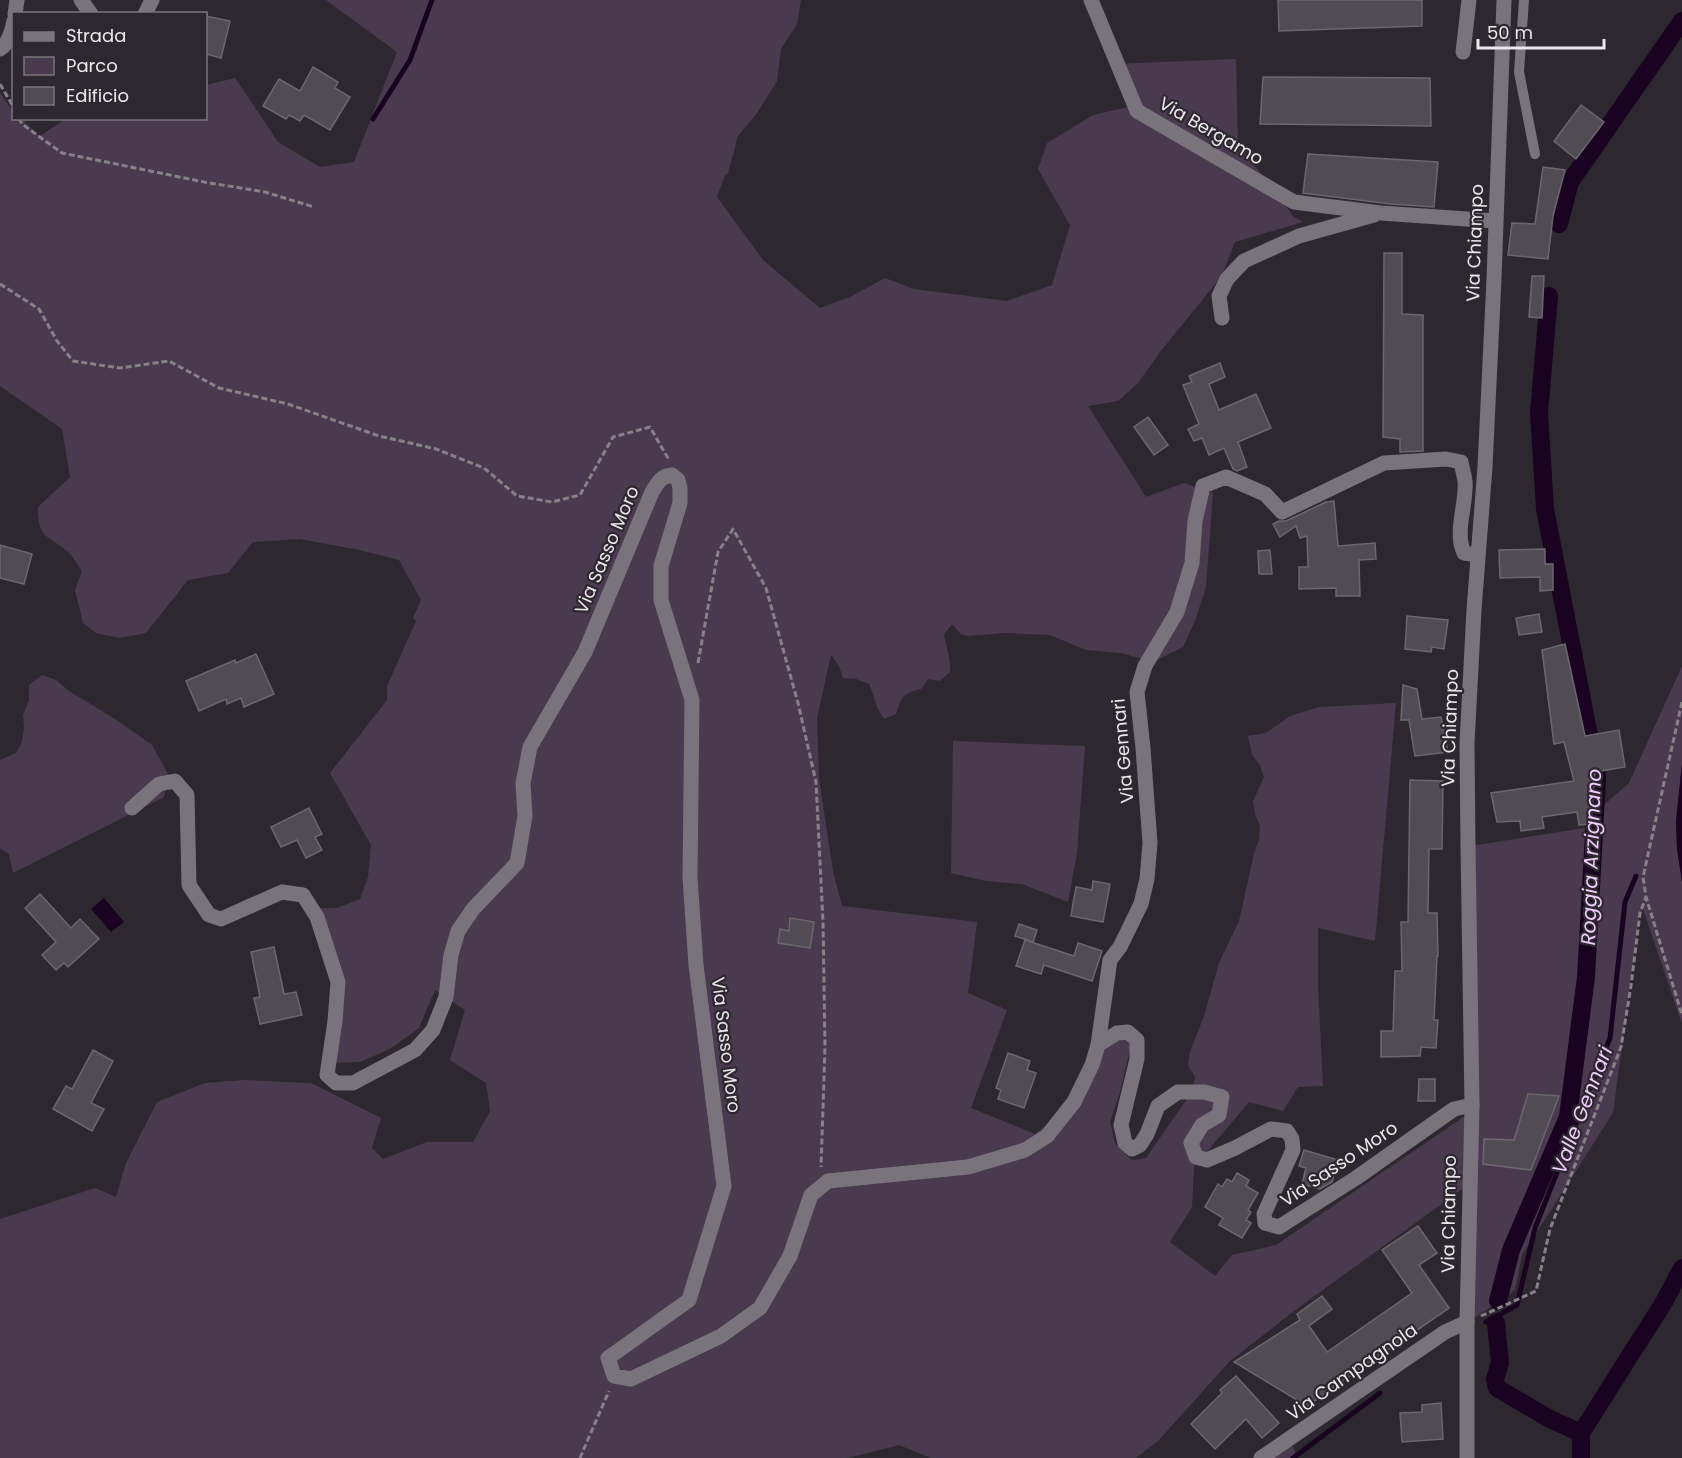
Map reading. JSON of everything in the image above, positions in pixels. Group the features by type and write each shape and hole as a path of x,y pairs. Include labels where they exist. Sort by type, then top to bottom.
{"street":[{"name":"Via Bergamo","path":"1091,0 1137,111 1294,202 1381,213 1495,221"},
{"path":"1462,52 1469,0"},
{"name":"Via Chiampo","path":"1467,1458 1467,1322 1472,1105 1467,742 1486,443 1504,0"},
{"path":"0,49 4,47 12,29"},
{"name":"Via Bergamo","path":"1222,318 1219,296 1227,279 1244,261 1299,236 1381,213"},
{"name":"Via Gennari","path":"1098,1045 1110,960 1120,947 1141,904 1148,879 1150,843 1137,692 1145,666 1177,612 1192,563 1194,521 1203,486 1226,477 1265,494 1282,512 1384,463 1446,459 1461,462 1465,481 1461,546 1464,553 1478,555"},
{"name":"Via Sasso Moro","path":"132,808 159,784 176,781 187,795 189,885 209,915 221,919 282,892 303,895 317,917 338,982 327,1075 336,1083 353,1083 415,1050 433,1030 446,997 451,955 458,931 473,909 517,863 525,816 522,783 530,747 585,652 652,492 665,476 672,475 678,480 680,503 661,566 661,600 692,700 690,878 696,965 724,1186 689,1300 608,1358 614,1376"},
{"name":"Via Sasso Moro","path":"1098,1045 1117,1033 1128,1032 1137,1040 1137,1059 1121,1125 1125,1143 1132,1149 1140,1145 1147,1134 1158,1106 1178,1092 1204,1092 1222,1097 1219,1114 1202,1125 1191,1143 1196,1157 1207,1160 1271,1129 1287,1131 1292,1139 1293,1150 1264,1214 1265,1223 1279,1227 1356,1178 1454,1109 1472,1105"},
{"path":"614,1376 631,1379 721,1336 760,1308 790,1256 811,1195 828,1181 968,1167 1025,1150 1047,1136 1074,1102 1092,1065 1098,1045"},
{"name":"Via Campagnola","path":"1261,1458 1445,1332 1467,1322"}],"lane":[{"path":"1524,0 1519,72 1535,154"}],"path":[{"path":"0,84 12,105"},
{"path":"20,120 22,124 62,153 265,192 314,207"},
{"path":"0,284 39,309 57,341 73,360 120,368 168,361 219,388 288,404 379,436 436,449 484,468 517,496 552,502 580,495 613,437 650,427 670,462 672,475"},
{"path":"697,669 718,552 733,529 766,588 798,703 816,782 823,922 825,1047 821,1167 828,1181"},
{"path":"1682,702 1643,877 1646,897 1682,1015"},
{"path":"1490,1312 1536,1292 1550,1229 1622,1047 1640,913 1646,897"},
{"path":"580,1458 604,1405 614,1376"}],"green space":[{"path":"326,0 801,0 797,24 781,49 777,81 757,113 738,136 728,173 725,175 717,197 763,260 820,308 850,297 885,278 914,289 1007,301 1052,285 1070,225 1038,169 1047,143 1093,115 1128,107 1116,64 1236,60 1238,144 1294,217 1303,222 1235,242 1221,277 1138,383 1118,401 1088,406 1146,497 1184,483 1213,493 1206,587 1195,621 1183,647 1153,662 1121,653 1086,650 1050,635 1005,633 967,636 961,634 952,624 944,634 950,672 940,681 928,679 921,689 904,697 896,714 884,719 869,684 856,679 843,678 839,666 831,655 817,718 819,779 833,871 842,906 977,922 968,993 1007,1010 971,1108 1035,1134 1058,1116 1089,1055 1115,1040 1128,1039 1131,1046 1110,1122 1115,1143 1131,1160 1146,1158 1193,1090 1195,1077 1188,1065 1190,1052 1204,1016 1219,963 1239,921 1259,840 1260,826 1253,801 1264,777 1260,765 1252,755 1248,736 1266,733 1290,716 1319,707 1396,703 1375,941 1318,928 1318,987 1323,1086 1298,1087 1283,1111 1249,1102 1194,1167 1192,1207 1170,1242 1215,1276 1232,1255 1276,1245 1468,1114 1464,847 1591,827 1596,812 1629,783 1682,666 1682,763 1676,821 1682,882 1682,1024 1643,909 1639,918 1613,1113 1522,1255 1515,1290 1464,1325 1465,1187 1294,1311 1229,1362 1159,1440 1136,1458 931,1458 899,1445 847,1458 0,1458 0,1219 95,1188 116,1197 126,1163 157,1102 205,1083 244,1080 311,1083 381,1118 372,1148 383,1159 427,1142 473,1142 490,1111 486,1083 450,1060 465,1010 435,990 419,1028 390,1049 360,1062 330,1063 332,964 319,908 337,908 360,899 368,877 371,845 330,773 387,700 387,686 416,621 413,618 421,600 399,560 300,539 253,542 228,573 188,580 146,633 119,638 96,633 83,623 75,590 82,571 69,553 45,534 38,517 38,507 70,477 62,429 0,386 0,93 12,110 12,120 22,120 40,136 64,120 207,120 207,85 235,78 278,142 320,167 354,162 397,52"},
{"path":"42,675 56,680 69,691 152,745 168,774 164,797 13,873 9,854 0,848 0,760 16,753 22,742 23,715 29,700 29,685"},
{"path":"953,741 1085,746 1077,853 1068,902 1022,884 986,881 951,873"},
{"path":"1291,1443 1298,1458 1272,1458"}],"shaded area":[{"path":"1682,763 1682,882 1676,821"},
{"path":"104,898 124,922 111,932 91,909"}],"building":[{"path":"1278,0 1422,0 1422,26 1279,31"},
{"path":"207,16 230,21 221,58 207,54"},
{"path":"313,67 338,82 335,88 350,97 330,130 304,115 300,121 289,115 286,119 263,106 279,79 300,91"},
{"path":"1263,77 1430,78 1431,126 1260,124"},
{"path":"1581,105 1604,122 1576,159 1554,141"},
{"path":"1308,154 1438,162 1434,207 1303,193"},
{"path":"1543,167 1565,170 1553,216 1548,259 1508,255 1512,223 1535,224"},
{"path":"1384,253 1402,253 1402,314 1423,315 1423,451 1400,452 1400,439 1383,437"},
{"path":"1532,276 1544,276 1542,318 1529,317"},
{"path":"1220,363 1225,377 1209,384 1219,410 1256,394 1271,428 1238,442 1247,467 1237,471 1233,469 1224,448 1209,455 1202,438 1194,441 1188,429 1199,424 1183,385 1192,382 1189,376"},
{"path":"1148,417 1168,445 1154,455 1134,427"},
{"path":"1334,501 1338,546 1375,543 1376,559 1359,560 1360,596 1336,596 1336,588 1299,589 1299,567 1308,567 1307,536 1300,538 1296,526 1280,537 1273,524 1286,521 1326,502"},
{"path":"0,545 32,554 24,584 0,578"},
{"path":"1545,549 1545,564 1553,564 1553,590 1540,591 1540,577 1500,578 1499,550"},
{"path":"1270,550 1272,574 1259,574 1258,551"},
{"path":"1539,614 1542,632 1519,635 1516,618"},
{"path":"1407,616 1448,620 1444,649 1432,647 1431,652 1405,649"},
{"path":"1565,644 1585,736 1619,730 1625,767 1595,772 1591,824 1579,825 1577,812 1542,817 1544,828 1521,831 1520,821 1497,822 1491,793 1574,781 1564,742 1554,744 1542,650"},
{"path":"256,654 274,694 244,707 241,698 227,704 226,699 199,711 186,681 235,660 236,663"},
{"path":"1403,685 1417,689 1422,719 1441,717 1448,752 1415,756 1409,720 1401,720"},
{"path":"1410,780 1443,781 1442,849 1429,849 1428,913 1437,913 1438,956 1434,1020 1438,1020 1436,1048 1421,1047 1420,1056 1381,1057 1381,1031 1393,1031 1395,971 1402,971 1401,922 1408,922"},
{"path":"309,808 322,834 315,837 322,850 306,858 297,840 281,847 271,827"},
{"path":"1093,881 1110,884 1103,922 1071,916 1076,887 1092,890"},
{"path":"40,894 71,928 80,919 99,939 68,967 64,963 56,970 42,955 56,942 25,908"},
{"path":"790,918 814,922 810,948 778,943 780,929 789,931"},
{"path":"1019,924 1037,930 1033,942 1015,936"},
{"path":"1025,940 1074,956 1078,943 1102,951 1092,981 1044,965 1041,974 1016,966"},
{"path":"274,947 284,994 296,992 302,1015 260,1024 254,998 260,997 251,952"},
{"path":"93,1050 113,1061 91,1103 104,1109 92,1131 53,1109 66,1086 72,1089"},
{"path":"1008,1053 1030,1061 1027,1070 1036,1073 1024,1108 998,1099 1001,1090 996,1088"},
{"path":"1419,1079 1435,1079 1435,1101 1418,1101"},
{"path":"1528,1094 1559,1096 1531,1170 1483,1164 1484,1139 1514,1140"},
{"path":"1304,1150 1338,1160 1332,1182 1320,1189 1302,1184 1306,1168 1299,1166"},
{"path":"1237,1173 1249,1180 1246,1186 1258,1193 1248,1210 1251,1212 1246,1220 1251,1223 1242,1238 1219,1225 1223,1218 1205,1207 1218,1184 1222,1187 1227,1179 1232,1182"},
{"path":"1418,1226 1437,1253 1419,1265 1449,1308 1307,1406 1234,1362 1300,1320 1297,1314 1322,1296 1332,1309 1309,1326 1327,1352 1412,1293 1382,1250"},
{"path":"1236,1376 1279,1423 1262,1438 1246,1419 1215,1449 1191,1424 1222,1393 1220,1390"},
{"path":"1441,1403 1443,1439 1402,1442 1400,1413 1422,1412 1422,1405"}],"waterway":[{"path":"373,119 410,60 432,0"},
{"name":"Roggia Arzignano","path":"1559,224 1570,182 1682,21"},
{"name":"Roggia Arzignano","path":"1498,1301 1511,1250 1568,1117 1586,977 1597,777 1545,509 1539,413 1549,296"},
{"name":"Valle Gennari","path":"1486,1322 1517,1305 1535,1228 1610,1038 1625,902 1636,876"},
{"name":"Roggia Arzignano","path":"1581,1433 1664,1302 1682,1268"},
{"name":"Roggia Arzignano","path":"1496,1323 1500,1363 1495,1379 1497,1388 1550,1419 1581,1433 1581,1458"},
{"name":"Valle Gennari","path":"1293,1458 1380,1393"}]}
